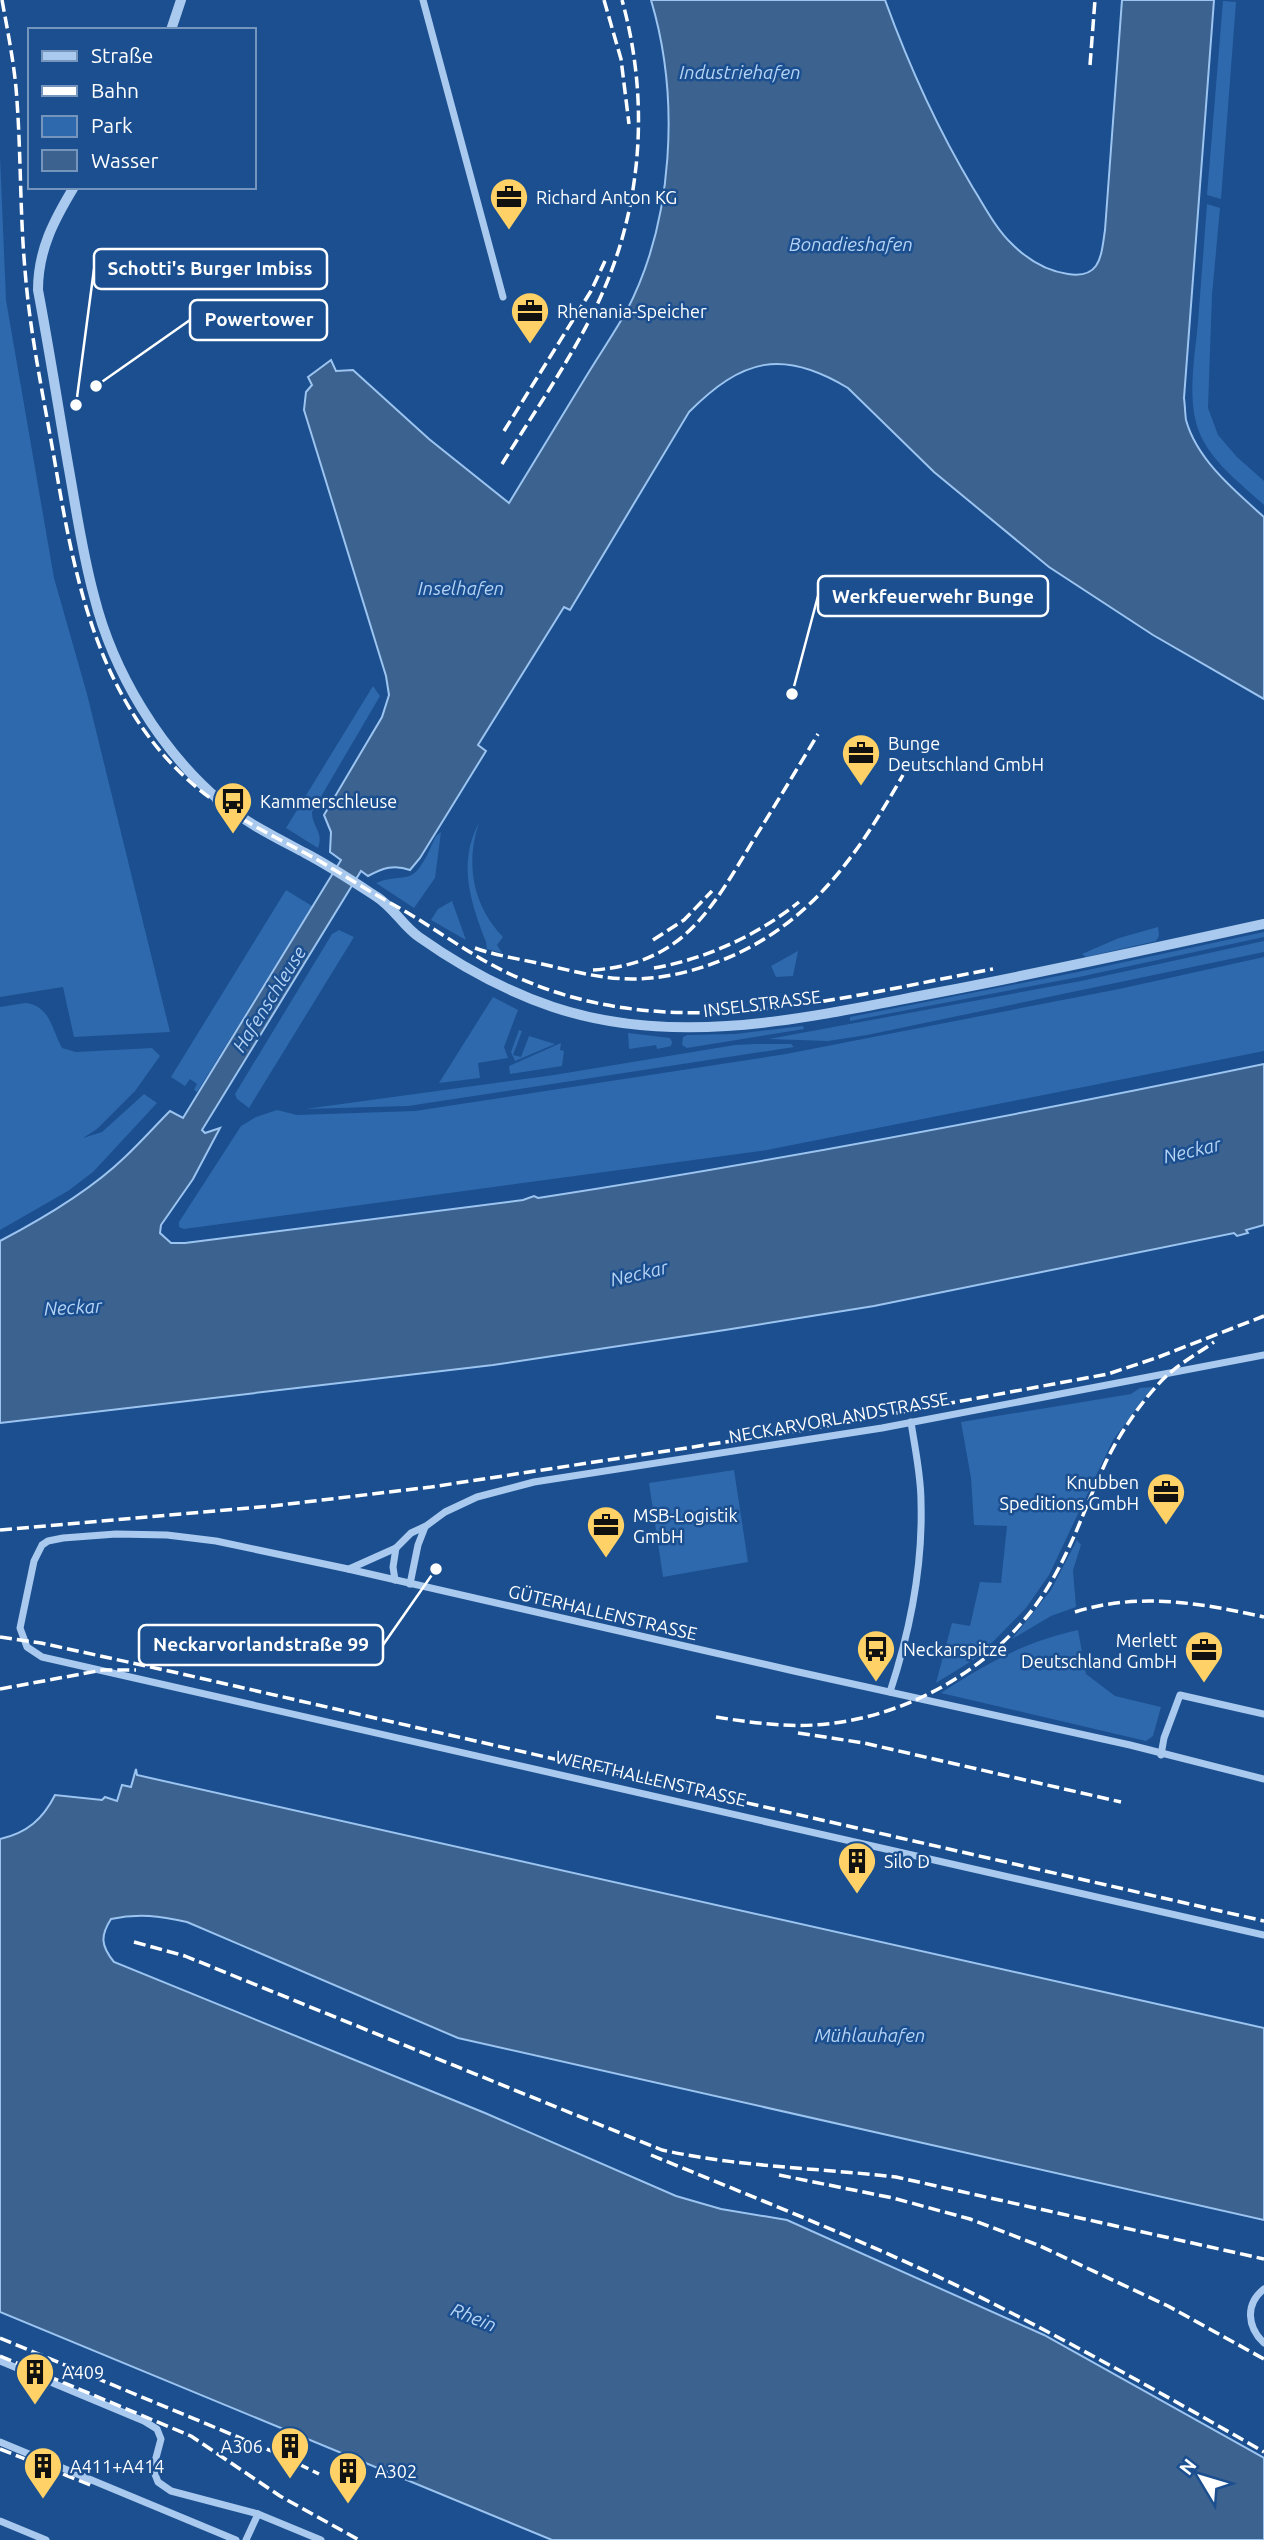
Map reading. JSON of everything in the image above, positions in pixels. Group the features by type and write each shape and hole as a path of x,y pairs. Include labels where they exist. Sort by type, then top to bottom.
{"street":[{"path":"172,28 181,0"},
{"path":"423,0 503,297"},
{"name":"INSELSTRASSE","path":"73,189 52,225 44,246 39,267 38,290 78,525 94,598 106,633 128,681 154,725 193,776 215,797 245,821 332,869 389,905 420,938 517,993 585,1016 677,1029 808,1017 1072,967 1264,924"},
{"name":"NECKARVORLANDSTRASSE","path":"348,1569 396,1548 411,1533 445,1512 502,1489 911,1422 1264,1355"},
{"path":"890,1692 906,1634 919,1560 921,1500 911,1422"},
{"path":"410,1584 418,1545 426,1526"},
{"name":"GÜTERHALLENSTRASSE","path":"31,1651 23,1640 20,1628 37,1553 43,1545 52,1540 116,1534 167,1535 216,1541 348,1569 1129,1745 1264,1779"},
{"path":"396,1548 393,1567 396,1580"},
{"name":"WERFTHALLENSTRASSE","path":"31,1651 42,1657 1264,1935"},
{"path":"1161,1755 1164,1738 1180,1695 1264,1714"},
{"path":"1264,2289 1252,2304 1251,2326 1264,2343"},
{"path":"0,2361 144,2421 157,2429 160,2439 153,2469 158,2482 171,2491 258,2514 321,2540"},
{"path":"1,2442 236,2540"},
{"path":"246,2540 258,2514"},
{"path":"0,2521 46,2540"}],"green space":[{"path":"1223,1 1236,2 1221,199 1207,195"},
{"path":"0,156 6,300 54,578 87,694 170,1032 74,1037 63,987 0,997"},
{"path":"1207,204 1220,208 1212,295 1208,408 1218,435 1237,457 1264,481 1264,505 1217,461 1203,440 1195,416 1193,376"},
{"path":"373,686 380,696 312,812 320,837 318,848 286,828"},
{"path":"479,823 473,853 475,883 485,912 503,937 497,945 502,953 487,949 471,898 469,853"},
{"path":"441,832 435,878 414,908 376,883 416,872 436,836"},
{"path":"286,890 312,906 197,1092 194,1090 197,1084 190,1079 185,1086 171,1077"},
{"path":"452,901 466,940 431,920 438,909"},
{"path":"1158,927 1159,936 1156,941 1086,957 1082,954 1119,938"},
{"path":"339,930 354,937 249,1108 237,1099 235,1094 332,934"},
{"path":"1264,932 1264,937 1079,977 850,1021 850,1017"},
{"path":"1264,941 1264,952 867,1035 828,1041 769,1039 1081,981"},
{"path":"798,951 793,976 776,977 771,966"},
{"path":"1264,957 1264,1051 767,1150 184,1229 179,1227 179,1222 241,1126 256,1117 277,1110 297,1115 415,1111 786,1054 1119,989"},
{"path":"493,997 518,1010 504,1047 508,1058 478,1063 480,1078 439,1083"},
{"path":"25,1003 40,1008 45,1013 62,1048 76,1052 152,1048 160,1056 135,1091 97,1129 83,1138 102,1132 144,1094 157,1103 93,1172 68,1191 0,1230 0,1007"},
{"path":"803,1026 804,1029 687,1048 682,1045 683,1037 687,1035 735,1034"},
{"path":"519,1030 522,1031 513,1055 521,1057 529,1036 555,1044 515,1061 511,1052"},
{"path":"628,1033 670,1038 671,1046 629,1049"},
{"path":"561,1043 560,1050 564,1051 562,1066 510,1074 509,1066"},
{"path":"755,1044 791,1044 794,1047 408,1106 305,1109 554,1075"},
{"path":"1153,1387 1113,1440 1049,1575 1026,1608 978,1657 936,1683 952,1623 970,1626 980,1582 1001,1583 1007,1526 974,1525 971,1478 961,1422 1131,1394 1140,1388"},
{"path":"734,1470 748,1562 663,1577 649,1483"},
{"path":"1077,1540 1081,1545 1073,1570 1076,1607 1051,1616 1012,1639 1051,1590"},
{"path":"1078,1630 1086,1674 1115,1696 1161,1707 1153,1736 1146,1741 941,1693 1006,1655"}],"water":[{"path":"651,0 885,0 936,120 996,225 1006,238 1038,264 1052,270 1079,275 1087,273 1097,264 1104,240 1122,0 1214,0 1184,398 1186,420 1199,448 1218,474 1264,517 1264,699 1153,635 1049,567 934,472 848,388 803,367 764,365 745,371 727,380 689,412 570,610 564,607 478,745 486,751 420,858 410,870 389,868 368,876 361,871 202,1130 205,1133 220,1128 193,1179 161,1225 160,1233 171,1243 185,1243 523,1200 534,1196 538,1198 902,1136 1264,1064 1264,1225 1246,1230 1248,1233 1237,1236 1234,1233 874,1306 725,1330 493,1365 0,1423 0,1241 97,1181 170,1111 183,1118 341,860 330,852 331,832 324,815 382,717 389,695 386,676 304,410 306,392 312,385 308,377 331,360 336,371 353,370 429,439 509,503 626,312 642,276 654,238 663,199 668,117 666,77"},
{"path":"136,1769 137,1775 1264,2028 1264,2220 458,2038 187,1922 149,1916 121,1917 111,1919 104,1936 104,1946 114,1962 485,2113 676,2196 721,2209 787,2220 1044,2335 1264,2458 1264,2540 552,2540 0,2312 0,1839 33,1824 55,1795 102,1800 105,1797 117,1801 122,1785 131,1787"}],"railway":[{"path":"2,0 16,88 23,249 30,319 71,548 94,632 110,671 130,709 155,745 185,777 243,820 329,866 486,962 519,978 577,998 636,1009 695,1013 755,1010 815,1003 993,969"},
{"path":"604,0 621,59 629,124"},
{"path":"502,464 583,332 610,276 622,238 637,159 638,119 637,79 622,0"},
{"path":"1090,65 1095,0"},
{"path":"504,431 591,291 605,261"},
{"path":"593,970 651,957 692,928 724,888 818,734"},
{"path":"475,948 576,972 621,979 668,976 725,959 756,944 808,906 850,858 903,775"},
{"path":"653,940 684,920 712,891"},
{"path":"654,968 693,959 731,944 766,925 799,902"},
{"path":"0,1530 272,1506 431,1487 804,1430 1108,1374 1264,1316"},
{"path":"716,1717 785,1725 827,1724 861,1718 894,1709 925,1696 984,1659 1032,1610 1051,1582 1110,1454 1133,1416 1161,1381 1214,1342"},
{"path":"1075,1612 1122,1602 1146,1601 1193,1604 1264,1617"},
{"path":"0,1637 41,1643 178,1673 1264,1921"},
{"path":"0,1689 103,1670 136,1670"},
{"path":"798,1733 864,1743 1121,1802"},
{"path":"134,1942 185,1956 662,2150 749,2164 896,2177 1264,2259"},
{"path":"651,2155 846,2236 962,2288 1039,2327 1264,2452"},
{"path":"779,2175 893,2198 970,2219 1038,2245 1168,2306 1264,2359"},
{"path":"0,2338 274,2452 319,2474"},
{"path":"0,2356 191,2436 280,2496 359,2540"},
{"path":"0,2449 93,2486"}],"place":[{"name":"Richard Anton KG","path":"509,231"},
{"name":"Rhenania-Speicher","path":"530,345"},
{"name":"Powertower","path":"96,386"},
{"name":"Schotti's Burger Imbiss","path":"76,405"},
{"name":"Werkfeuerwehr Bunge","path":"792,694"},
{"name":"Bunge Deutschland GmbH","path":"861,787"},
{"name":"Kammerschleuse","path":"233,835"},
{"name":"Knubben Speditions GmbH","path":"1166,1526"},
{"name":"MSB-Logistik GmbH","path":"606,1559"},
{"name":"Neckarvorlandstraße 99","path":"436,1569"},
{"name":"Neckarspitze","path":"876,1683"},
{"name":"Merlett Deutschland GmbH","path":"1204,1684"},
{"name":"Silo D","path":"857,1895"},
{"name":"A409","path":"35,2406"},
{"name":"A306","path":"290,2480"},
{"name":"A411+A414","path":"43,2500"},
{"name":"A302","path":"348,2505"}],"water label":[{"name":"Industriehafen","path":"740,72"},
{"name":"Bonadieshafen","path":"851,244"},
{"name":"Inselhafen","path":"461,588"},
{"name":"Hafenschleuse","path":"269,999"},
{"name":"Neckar","path":"1192,1150"},
{"name":"Neckar","path":"639,1273"},
{"name":"Neckar","path":"73,1307"},
{"name":"Mühlauhafen","path":"870,2035"},
{"name":"Rhein","path":"474,2317"}]}
